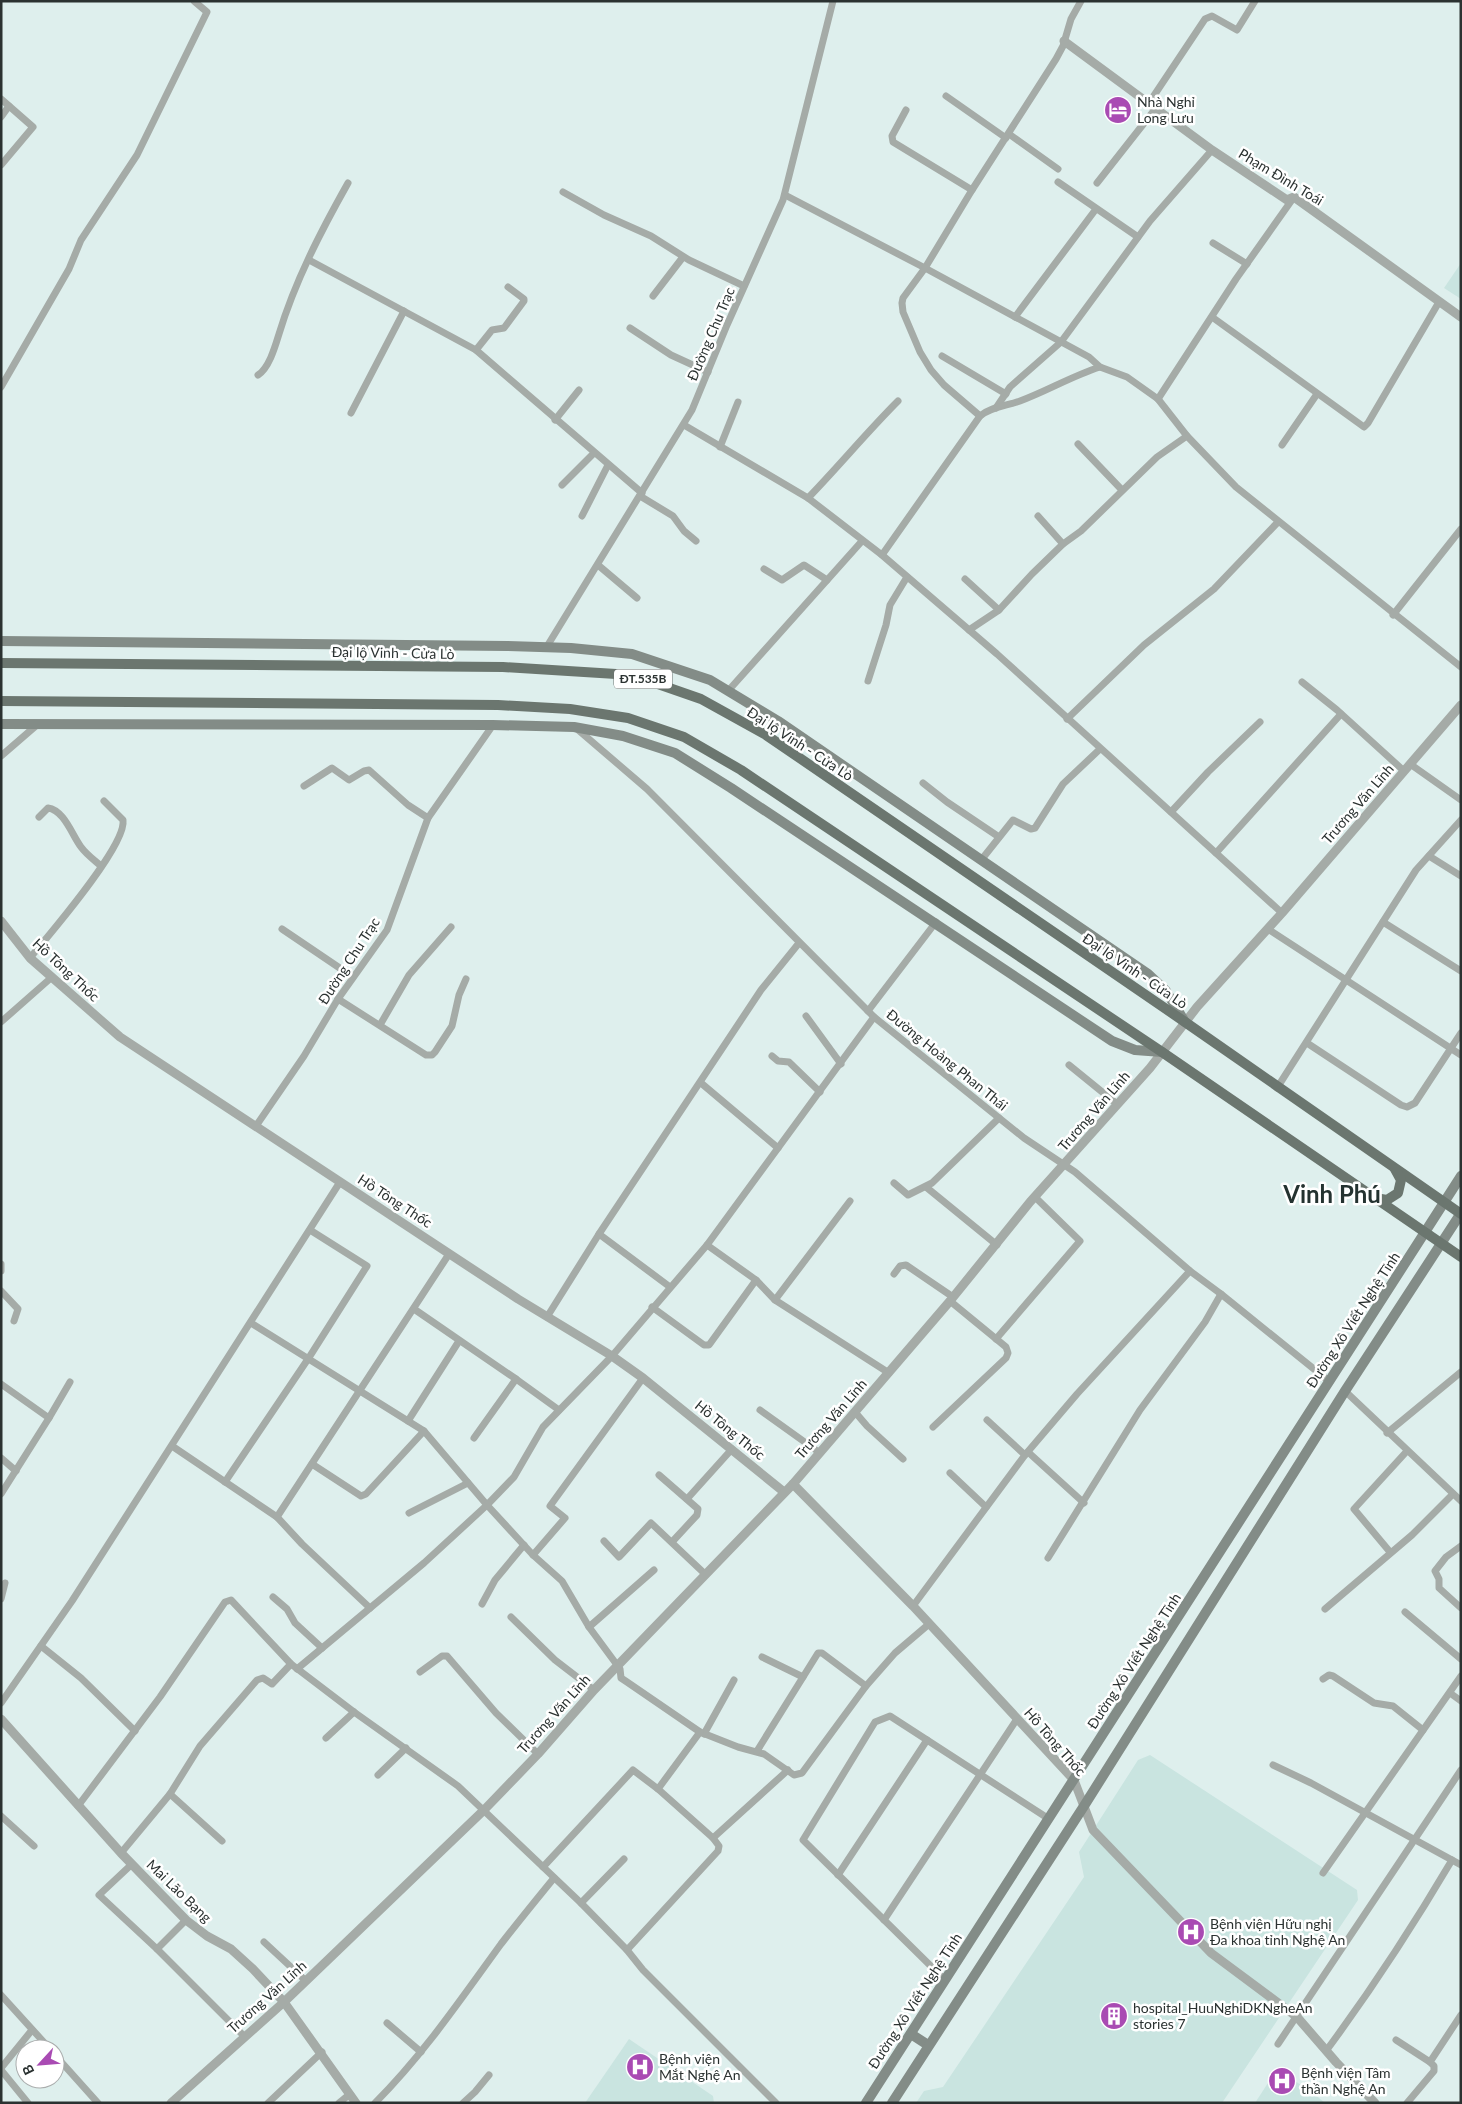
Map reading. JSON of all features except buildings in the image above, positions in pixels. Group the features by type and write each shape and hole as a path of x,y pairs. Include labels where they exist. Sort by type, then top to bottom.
{"main road":[{"path":"1,641 546,648 632,654 710,680 778,721 1155,979 1166,991 1185,1022"},
{"name":"Đại lộ Vinh - Cửa Lò","path":"1,663 503,667 632,675 701,699 766,735 1185,1022 1460,1214"},
{"path":"1,701 498,705 570,709 628,718 684,737 741,770 1162,1052 1461,1257"},
{"path":"1,724 493,725 574,727 623,736 675,753 936,922 1112,1041 1135,1050 1162,1052"},
{"path":"1374,1198 1387,1200 1398,1193 1401,1180 1395,1169"},
{"name":"Đường Xô Viết Nghệ Tĩnh","path":"866,2103 1461,1176"},
{"path":"892,2103 1084,1806 1345,1391 1460,1214"},
{"path":"911,2034 928,2045"}],"street":[{"path":"1,387 69,269 81,240 137,155 207,12 194,1"},
{"name":"Đường Chu Trạc","path":"546,648 692,410 744,286 785,195 833,1"},
{"path":"980,416 944,385 930,370 903,312 903,298 925,268 972,190 1056,59 1071,19 1081,1"},
{"path":"1097,182 1153,105 1205,19 1212,16 1237,30 1255,1"},
{"name":"Phạm Đình Toái","path":"1064,41 1212,150 1287,200 1294,197 1461,317"},
{"path":"946,96 1058,169"},
{"path":"1,99 33,127 2,161"},
{"path":"1,116 9,106"},
{"path":"906,110 892,136 893,142 972,190"},
{"path":"996,408 1010,387 1061,342 1150,221 1212,150"},
{"path":"1058,182 1138,238"},
{"path":"258,375 264,369 274,349 290,300 325,224 348,183"},
{"path":"563,192 604,215 651,236 683,257 744,286"},
{"path":"785,195 1061,342 1094,361 1100,367 1127,377 1158,399 1187,436 1236,487 1393,615 1461,667"},
{"path":"1158,399 1247,264 1294,197"},
{"path":"1014,317 1096,209"},
{"path":"1213,243 1247,264"},
{"path":"653,296 683,257"},
{"path":"309,260 476,350 641,494 673,516 684,531 696,541"},
{"path":"476,350 492,330 504,328 524,301 524,299 508,287"},
{"path":"1212,317 1361,426 1366,425 1439,302"},
{"path":"351,412 404,312"},
{"path":"630,328 671,355 708,372"},
{"path":"942,356 1006,394"},
{"path":"882,555 980,416 1100,367"},
{"path":"555,420 579,390"},
{"path":"1282,445 1317,394"},
{"path":"808,498 844,460 869,429 898,401"},
{"path":"720,446 738,402"},
{"path":"684,425 808,498 882,555 969,630 1282,913"},
{"path":"969,630 999,610 1063,544 1081,531 1157,457 1187,436"},
{"path":"1078,444 1122,490"},
{"path":"562,485 594,453"},
{"path":"582,516 608,465"},
{"path":"1038,516 1063,544"},
{"path":"1068,719 1144,645 1214,589 1278,522"},
{"path":"1393,615 1461,530"},
{"path":"728,691 862,541"},
{"path":"598,565 637,598"},
{"path":"764,569 782,580 804,565 827,580"},
{"path":"868,682 886,625 889,608 907,577"},
{"path":"965,580 999,610"},
{"path":"1302,682 1341,714 1404,771"},
{"name":"Trương Văn Lĩnh","path":"171,2103 284,2002 484,1810 538,1754 617,1665 792,1484 997,1245 1034,1197 1064,1166 1162,1052 1185,1022 1282,913 1461,705"},
{"path":"1216,853 1341,714"},
{"path":"1171,812 1208,772 1260,722"},
{"path":"1,756 38,724"},
{"name":"Đường Chu Trạc","path":"256,1126 304,1056 353,976 387,930 428,818 493,725"},
{"name":"Đường Hoàng Phan Thái","path":"574,727 647,789 874,1017 1024,1138 1064,1166 1190,1271 1330,1382"},
{"path":"982,859 1013,820 1031,829 1035,828 1063,784 1100,749"},
{"path":"1410,764 1461,800"},
{"path":"304,786 329,768 335,769 350,780 369,770 408,805 428,818"},
{"path":"922,783 999,837"},
{"path":"30,958 113,848 124,824 122,817 104,801"},
{"path":"39,817 48,808 52,808 66,822 82,848 101,866"},
{"path":"1277,1088 1347,981 1411,877 1461,820"},
{"path":"1429,856 1461,876"},
{"name":"Hồ Tông Thốc","path":"1,921 30,958 120,1037 547,1317 612,1356 643,1378 784,1492"},
{"path":"868,1011 936,922"},
{"path":"1383,922 1461,972"},
{"path":"380,1025 409,975 450,927"},
{"path":"282,929 353,976"},
{"path":"1268,929 1461,1055"},
{"path":"547,1317 599,1234 761,990 799,943"},
{"path":"1,1022 52,977"},
{"path":"338,1000 426,1055 432,1055 452,1026 459,995 466,979"},
{"path":"806,1016 841,1064"},
{"path":"121,1853 170,1794 193,1755 256,1680 261,1678 272,1684 322,1648 424,1563 487,1505 514,1477 536,1437 559,1410 612,1356 707,1245 874,1017"},
{"path":"1307,1043 1401,1105 1407,1107 1415,1103 1461,1033"},
{"path":"772,1056 778,1061 789,1062 820,1092"},
{"path":"1069,1065 1117,1104"},
{"path":"701,1083 778,1148"},
{"path":"894,1183 908,1195 926,1187 999,1118"},
{"path":"1,1703 41,1646 172,1446 340,1182"},
{"path":"926,1187 997,1245"},
{"path":"996,1339 1080,1240 1034,1197"},
{"path":"774,1300 850,1201"},
{"path":"225,1482 308,1359 367,1266 310,1230"},
{"path":"599,1234 670,1287"},
{"path":"707,1245 756,1280 774,1300 889,1373"},
{"path":"277,1517 450,1254"},
{"path":"1,1264 1,1271"},
{"path":"894,1274 900,1266 906,1265 951,1299 1007,1349 1006,1358 933,1427"},
{"path":"913,1606 1027,1454 1077,1394 1190,1271"},
{"path":"652,1307 704,1345 709,1345 756,1280"},
{"path":"1,1291 18,1309 14,1320"},
{"path":"1048,1558 1084,1503 1140,1410 1205,1322 1221,1294"},
{"path":"414,1309 559,1410"},
{"path":"250,1323 424,1431 487,1505 533,1555 562,1581 589,1627 620,1669 621,1678 702,1733 738,1747 758,1751 796,1776 802,1773 866,1686 895,1654 929,1624"},
{"path":"408,1421 459,1341"},
{"path":"1388,1433 1461,1372"},
{"path":"533,1555 565,1518 550,1506 643,1378"},
{"path":"474,1438 516,1379"},
{"path":"1,1494 70,1382"},
{"path":"1,1384 49,1418"},
{"path":"1345,1391 1461,1501"},
{"path":"760,1410 820,1453"},
{"path":"855,1412 867,1426 903,1459"},
{"path":"987,1420 1084,1503"},
{"path":"312,1464 361,1496 366,1494 424,1431"},
{"path":"172,1446 277,1517 302,1544 370,1608"},
{"path":"687,1499 732,1449"},
{"path":"1390,1552 1354,1509 1407,1451"},
{"path":"1,1458 16,1471"},
{"path":"950,1473 986,1507"},
{"path":"659,1475 697,1508 698,1512 672,1542"},
{"path":"408,1513 468,1483"},
{"name":"Hồ Tông Thốc","path":"792,1484 913,1606 1074,1780 1093,1830 1201,1943 1228,1967 1298,2017 1375,2103"},
{"path":"1325,1609 1412,1535 1453,1494"},
{"path":"604,1541 619,1557 651,1523 705,1574"},
{"path":"482,1604 494,1580 524,1545"},
{"path":"1461,1546 1446,1558 1435,1571 1439,1579 1439,1588 1461,1608"},
{"path":"589,1627 654,1570"},
{"path":"1,1599 5,1583"},
{"path":"273,1596 287,1609 295,1623 322,1648"},
{"path":"78,1806 228,1600 294,1667 458,1786 581,1903 627,1950 643,1970 776,2103"},
{"path":"1405,1612 1461,1659"},
{"path":"511,1617 556,1660 594,1690"},
{"path":"41,1646 81,1678 135,1730"},
{"path":"758,1751 820,1652 866,1686"},
{"path":"420,1672 442,1656 447,1656 496,1713 538,1754"},
{"path":"762,1657 803,1677"},
{"path":"1322,1679 1333,1676 1374,1703 1393,1706 1423,1730"},
{"path":"1323,1873 1461,1676"},
{"path":"658,1789 702,1733 734,1680"},
{"path":"1450,1693 1461,1701"},
{"path":"326,1738 354,1712"},
{"path":"945,1980 803,1840 875,1722 890,1716 1049,1818"},
{"name":"Mai Lão Bạng","path":"1,1719 121,1853 186,1920 207,1936 231,1950 284,2002 322,2052 356,2103"},
{"path":"884,1920 1017,1719"},
{"path":"838,1875 926,1740"},
{"path":"378,1775 406,1748"},
{"path":"1273,1766 1311,1783 1461,1865"},
{"path":"714,1838 788,1770"},
{"path":"1278,2044 1298,2017 1461,1770"},
{"path":"542,1867 630,1771 636,1771 714,1838 719,1846 718,1851 627,1950"},
{"path":"170,1794 222,1841"},
{"path":"1,1816 34,1846"},
{"path":"581,1903 624,1859"},
{"path":"1326,2050 1415,1923 1452,1860"},
{"path":"132,1864 99,1895 157,1949 245,2037"},
{"path":"375,2103 420,2052 554,1878"},
{"path":"157,1949 186,1920"},
{"path":"264,1942 306,1981"},
{"path":"1,1995 41,2039"},
{"path":"1430,2062 1461,2015"},
{"path":"387,2023 420,2052"},
{"path":"28,2103 1,2069 32,2030"},
{"path":"1396,2040 1434,2066 1434,2071 1407,2103"},
{"path":"268,2103 322,2052"},
{"path":"65,2066 98,2103"},
{"path":"462,2103 490,2075"},
{"path":"339,2103 350,2094"}],"shaded area":[{"path":"1461,263 1461,299 1444,288"},
{"name":"Bệnh viện Hữu nghị Đa khoa tỉnh Nghệ An","path":"1150,1755 1357,1890 1358,1900 1222,2103 916,2103 924,2091 943,2087 1084,1877 1079,1852 1138,1760"},
{"name":"Bệnh viện Mắt Nghệ An","path":"629,2039 713,2096 714,2103 585,2103"},
{"name":"Bệnh viện Tâm thần Nghệ An","path":"1277,2069 1313,2093 1325,2103 1255,2103"}],"place":[{"name":"Nhà Nghỉ Long Lưu","path":"1118,110"},
{"name":"Bệnh viện Hữu nghị Đa khoa tỉnh Nghệ An","path":"1191,1932"},
{"name":"hospital_HuuNghiDKNgheAn stories 7","path":"1114,2016"},
{"name":"Bệnh viện Mắt Nghệ An","path":"640,2067"},
{"name":"Bệnh viện Tâm thần Nghệ An","path":"1282,2081"}],"district":[{"name":"Vinh Phú","path":"1332,1195"}]}
